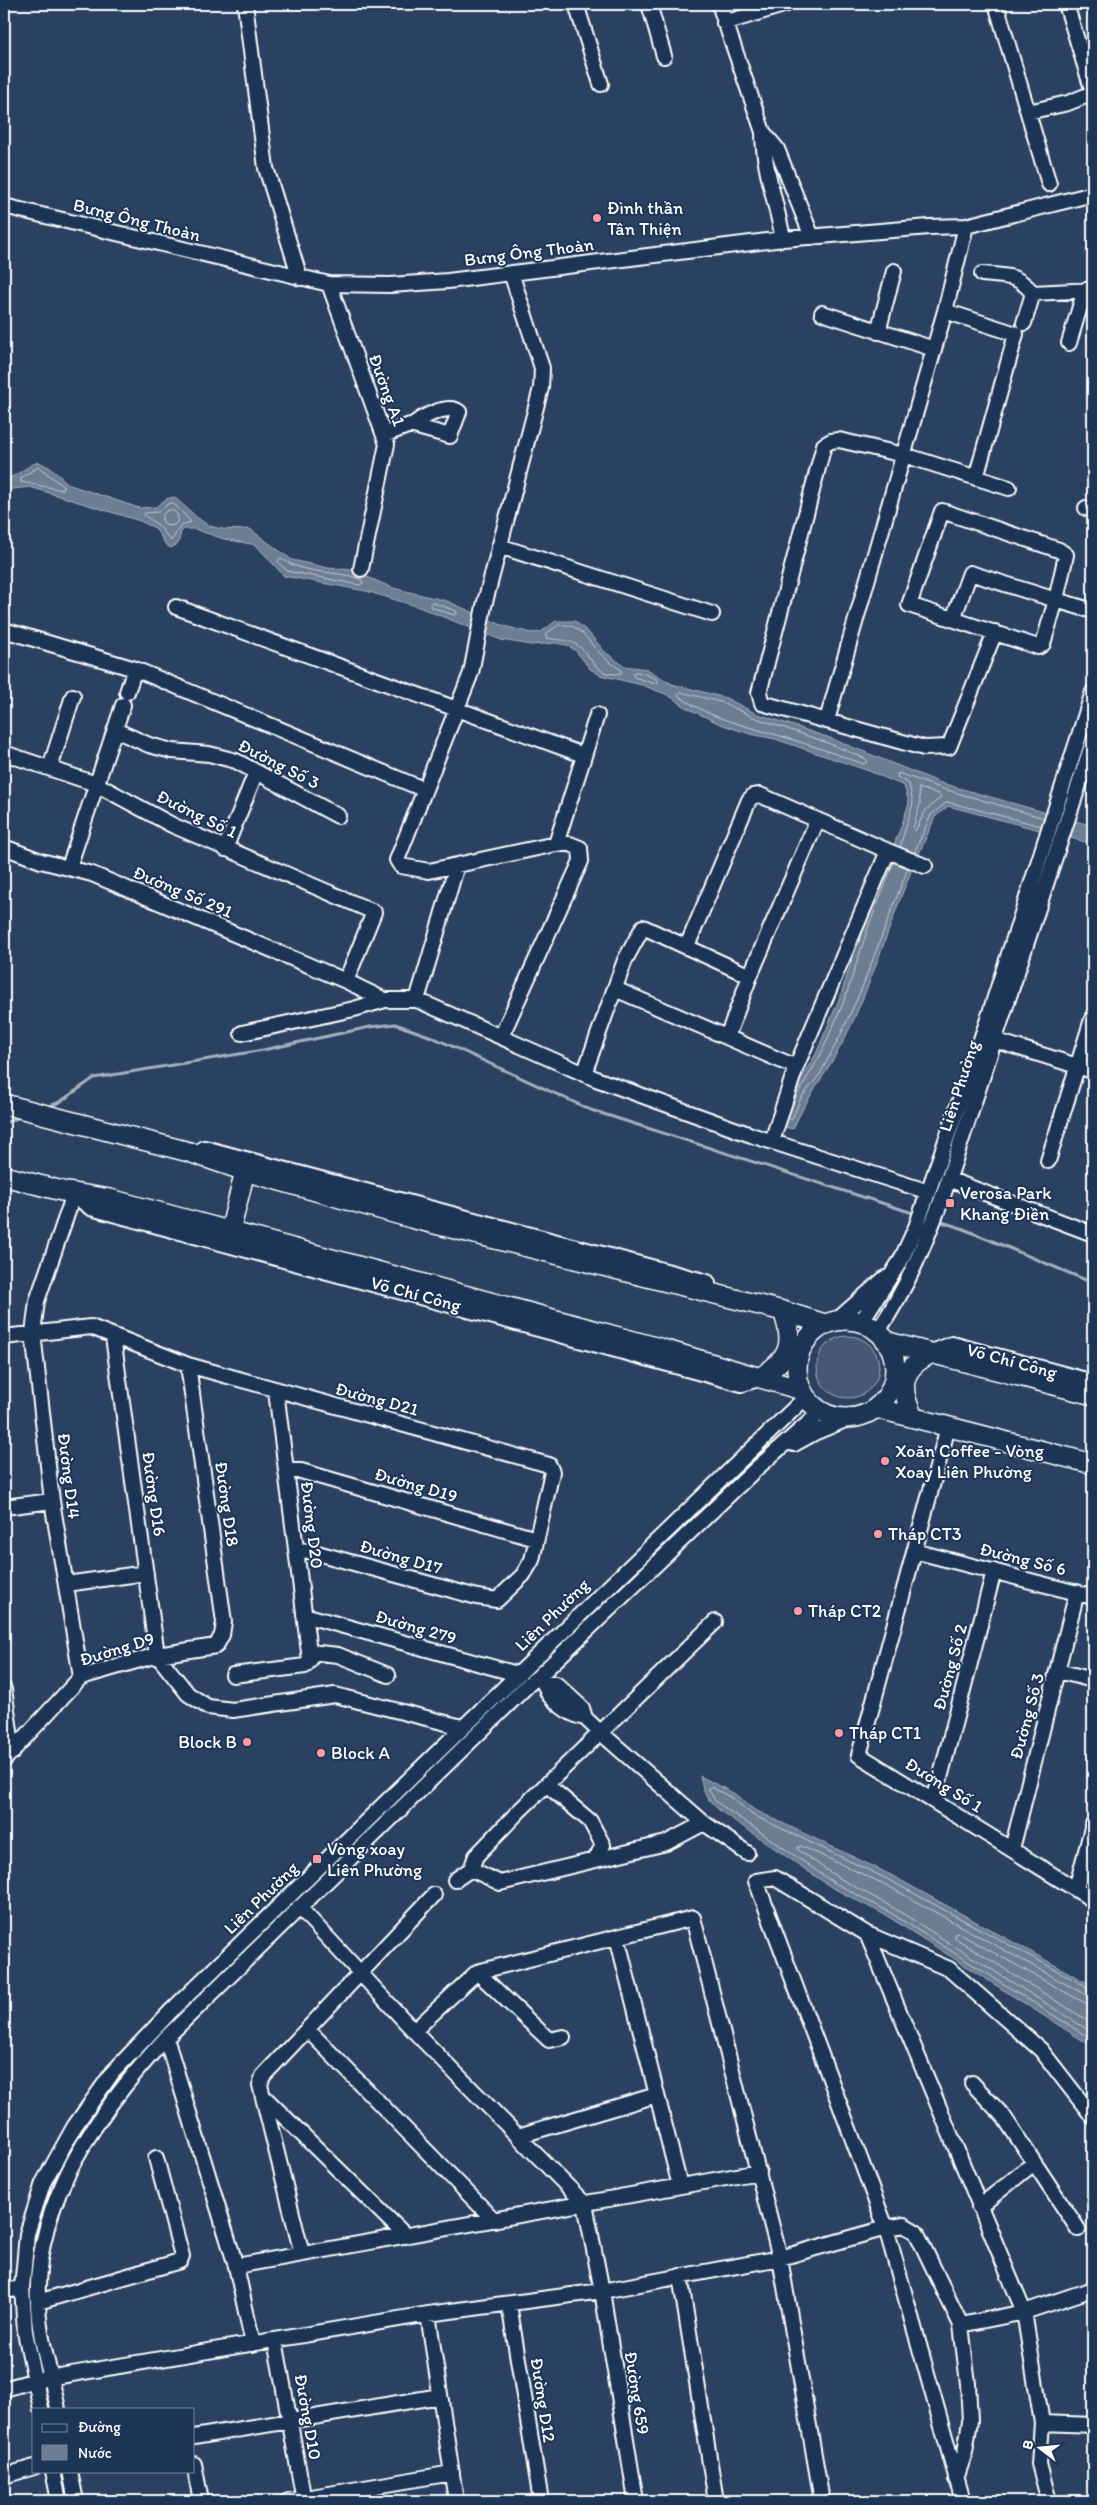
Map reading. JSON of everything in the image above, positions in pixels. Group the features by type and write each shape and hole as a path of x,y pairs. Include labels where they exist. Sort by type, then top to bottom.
{"highway":[{"path":"4,1104 189,1152 245,1171 411,1218 824,1322 861,1322 889,1340 904,1362 902,1378 896,1397 881,1410 850,1418 836,1418 821,1412 799,1391 797,1360 803,1345 824,1322"},
{"path":"230,1232 245,1171"},
{"name":"Võ Chí Công","path":"4,1176 74,1194 110,1199 663,1349 761,1377 799,1391"},
{"path":"761,1377 779,1365 788,1348 790,1332 783,1311"},
{"name":"Võ Chí Công","path":"889,1340 932,1354 1093,1395"},
{"path":"913,1417 905,1400 905,1379 910,1368 917,1361 932,1354"},
{"path":"881,1410 1093,1464"}],"main road":[{"path":"189,1152 205,1149 664,1271 769,1300 783,1311"},
{"name":"Võ Chí Công","path":"74,1194 90,1207 742,1383 761,1377"},
{"name":"Võ Chí Công","path":"932,1354 952,1345 1093,1383"},
{"path":"948,1426 959,1437 1093,1472"}],"street":[{"path":"245,4 266,168 300,278"},
{"path":"576,4 601,84"},
{"path":"649,4 664,56"},
{"path":"719,4 763,132 763,154 777,204 784,239"},
{"path":"724,23 787,4"},
{"path":"996,4 1049,184"},
{"path":"1028,112 1068,103 1093,92 1066,4"},
{"path":"763,132 777,149 812,237"},
{"name":"Bưng Ông Thoàn","path":"4,206 329,284 390,285 511,273 784,239 929,227 966,226 1093,194"},
{"path":"827,720 946,312 966,226"},
{"path":"878,332 894,271"},
{"path":"501,1037 581,861 582,854 576,845 556,844 429,870 411,869 401,866 397,860 423,789 471,673 476,638 541,388 542,368 511,273"},
{"path":"982,274 1016,278 1022,281 1033,294"},
{"name":"Đường A1","path":"329,284 387,444 361,569"},
{"path":"1033,294 1089,290 1069,343"},
{"path":"1024,323 1033,294"},
{"path":"946,312 1016,334 976,478"},
{"path":"822,313 934,349"},
{"path":"384,435 412,426"},
{"path":"995,632 949,747 924,748 762,703 759,693 824,445 830,441 839,440 904,455 1009,488"},
{"path":"942,511 1065,554 1056,600 1041,647 909,605 942,511"},
{"path":"499,546 712,614"},
{"path":"953,619 970,573 1093,611"},
{"path":"176,607 583,755"},
{"path":"4,630 135,669 423,789"},
{"path":"69,867 135,669"},
{"name":"Liên Phường","path":"861,1322 879,1297 901,1260 929,1192 987,1022 1093,692"},
{"path":"50,768 73,696"},
{"path":"556,844 597,715"},
{"name":"Đường Số 3","path":"115,730 134,739 164,749 222,756 338,816"},
{"name":"Liên Phường","path":"889,1340 897,1303 916,1266 943,1196 1093,742"},
{"name":"Đường Số 1","path":"4,753 96,784 172,825 225,850 374,912 346,981"},
{"path":"225,850 256,772"},
{"path":"687,946 749,800 754,796 760,795 920,864"},
{"path":"727,1038 750,976 817,821"},
{"name":"Đường Số 291","path":"4,847 41,861 92,874 346,981 384,1000"},
{"path":"772,1141 796,1067 890,852"},
{"path":"417,1000 457,865"},
{"path":"584,1074 625,960 643,927 750,976"},
{"path":"615,989 796,1067"},
{"path":"242,1033 354,1009 384,1000 417,1000 584,1074 772,1141 929,1192"},
{"path":"1048,1161 1093,1016"},
{"path":"994,1040 1093,1071"},
{"path":"948,1179 1093,1234"},
{"name":"Đường D14","path":"74,1194 37,1300 33,1332 52,1501 81,1677"},
{"path":"824,1322 881,1282 901,1260"},
{"name":"Đường D21","path":"4,1337 33,1332 92,1327 113,1337 188,1365 276,1391 549,1464 552,1472 536,1539"},
{"name":"Đường D16","path":"113,1337 157,1656"},
{"name":"Đường D18","path":"188,1365 224,1622 222,1635 216,1646"},
{"name":"Đường D20","path":"276,1391 309,1658"},
{"name":"Liên Phường","path":"41,2408 25,2332 22,2288 27,2234 43,2183 74,2127 113,2072 171,2011 522,1670 799,1391"},
{"name":"Liên Phường","path":"58,2408 39,2321 38,2302 44,2242 53,2205 66,2173 121,2090 166,2038 299,1908 542,1680 756,1468 821,1412"},
{"path":"756,1468 767,1464 814,1432 850,1418"},
{"name":"Đường Số 1","path":"948,1426 859,1755 1093,1900"},
{"name":"Đường D19","path":"286,1470 301,1471 536,1539"},
{"path":"4,1507 52,1501"},
{"name":"Đường D17","path":"296,1550 310,1550 477,1598 497,1600 523,1575 532,1560 536,1539"},
{"name":"Đường Số 6","path":"914,1551 1093,1597"},
{"name":"Đường Số 2","path":"934,1801 994,1571"},
{"path":"66,1584 146,1573"},
{"name":"Đường Số 3","path":"1012,1849 1077,1592"},
{"name":"Đường 279","path":"304,1615 522,1670"},
{"path":"455,1880 471,1869 476,1856 546,1785 715,1622"},
{"name":"Đường D9","path":"8,1756 81,1677 157,1656 216,1646"},
{"path":"233,1674 309,1658 338,1655 388,1675"},
{"path":"157,1656 188,1694 208,1707 233,1710 335,1695 462,1728"},
{"path":"522,1670 542,1680 556,1684 582,1708 585,1718 600,1733 704,1823 747,1852"},
{"path":"1058,1671 1093,1680"},
{"path":"4,1689 8,1756"},
{"path":"546,1785 590,1822 604,1844 595,1860"},
{"path":"471,1869 500,1883 666,1843 704,1823"},
{"path":"1076,1888 1093,1824"},
{"path":"963,2501 886,2228 756,1881 775,1878 867,1934 949,1969 1041,2050 1093,2117"},
{"path":"302,2254 262,2096 260,2085 263,2076 434,1895"},
{"path":"299,1908 414,2031 585,2204"},
{"path":"414,2031 477,1972 693,1918 780,2258 822,2501"},
{"path":"867,1934 978,2207 1024,2312 1042,2423 1039,2464 1049,2501"},
{"path":"617,1937 680,2186"},
{"path":"477,1972 549,2040 563,2037"},
{"path":"308,2029 494,2220"},
{"path":"166,2038 236,2266 253,2344"},
{"path":"972,2083 1004,2117 1078,2229"},
{"path":"518,2136 657,2095"},
{"path":"262,2096 406,2236"},
{"path":"38,2302 180,2261 182,2256 156,2158"},
{"path":"978,2207 1034,2163"},
{"path":"236,2266 759,2172"},
{"name":"Đường 659","path":"585,2204 602,2291 636,2501"},
{"path":"4,2389 52,2377 428,2314 602,2291 780,2258 886,2228 904,2225 916,2232 961,2325 970,2421 956,2479"},
{"path":"680,2276 716,2501"},
{"path":"4,2291 22,2288"},
{"path":"961,2325 1024,2312 1093,2289"},
{"name":"Đường D12","path":"508,2304 541,2501"},
{"path":"428,2314 456,2501"},
{"name":"Đường D10","path":"275,2340 304,2500"},
{"path":"195,2437 440,2396"},
{"path":"1042,2423 1093,2424"},
{"path":"4,2476 32,2468"},
{"path":"195,2469 201,2501"},
{"path":"53,2472 60,2501"},
{"path":"70,2472 76,2501"},
{"path":"288,2501 304,2500 452,2472"}],"shaded area":[{"path":"848,1336 860,1338 870,1345 877,1355 879,1367 877,1379 870,1389 860,1396 848,1398 836,1396 826,1389 819,1379 817,1367 819,1355 826,1345 836,1338"}],"water":[{"path":"39,462 49,467 70,485 139,508 156,507 166,499 174,497 207,524 224,529 250,529 292,560 328,568 351,570 393,588 447,601 504,626 531,633 541,632 556,621 575,621 589,633 605,652 624,666 647,669 672,684 726,698 755,713 830,738 941,783 1093,826 1093,844 948,806 935,817 906,884 869,984 846,1036 793,1129 780,1126 789,1098 816,1054 840,997 864,923 909,803 904,786 869,771 775,739 750,734 720,724 687,708 668,695 642,685 600,675 590,669 576,651 567,645 555,643 531,645 501,640 416,606 366,591 284,576 256,545 224,539 194,529 184,529 181,532 178,544 171,548 166,545 155,528 140,521 30,487 4,490 4,479 14,476"},
{"path":"700,1776 735,1794 753,1809 889,1874 1093,1986 1093,2047 887,1916 831,1887 726,1815 708,1798 703,1789"}],"waterway":[{"path":"45,1108 60,1102 94,1078 263,1050 370,1027 395,1024 432,1037 591,1110 916,1214"},
{"path":"4,1123 20,1117"},
{"path":"939,1221 961,1228 1093,1283"}],"place":[{"name":"Đình thần Tân Thiện","path":"597,218"},
{"name":"Verosa Park Khang Điền","path":"950,1203"},
{"name":"Xoăn Coffee - Vòng Xoay Liên Phường","path":"885,1461"},
{"name":"Tháp CT3","path":"878,1534"},
{"name":"Tháp CT2","path":"798,1611"},
{"name":"Tháp CT1","path":"839,1733"},
{"name":"Block B","path":"247,1742"},
{"name":"Block A","path":"321,1753"},
{"name":"Vòng xoay Liên Phường","path":"317,1859"}]}
